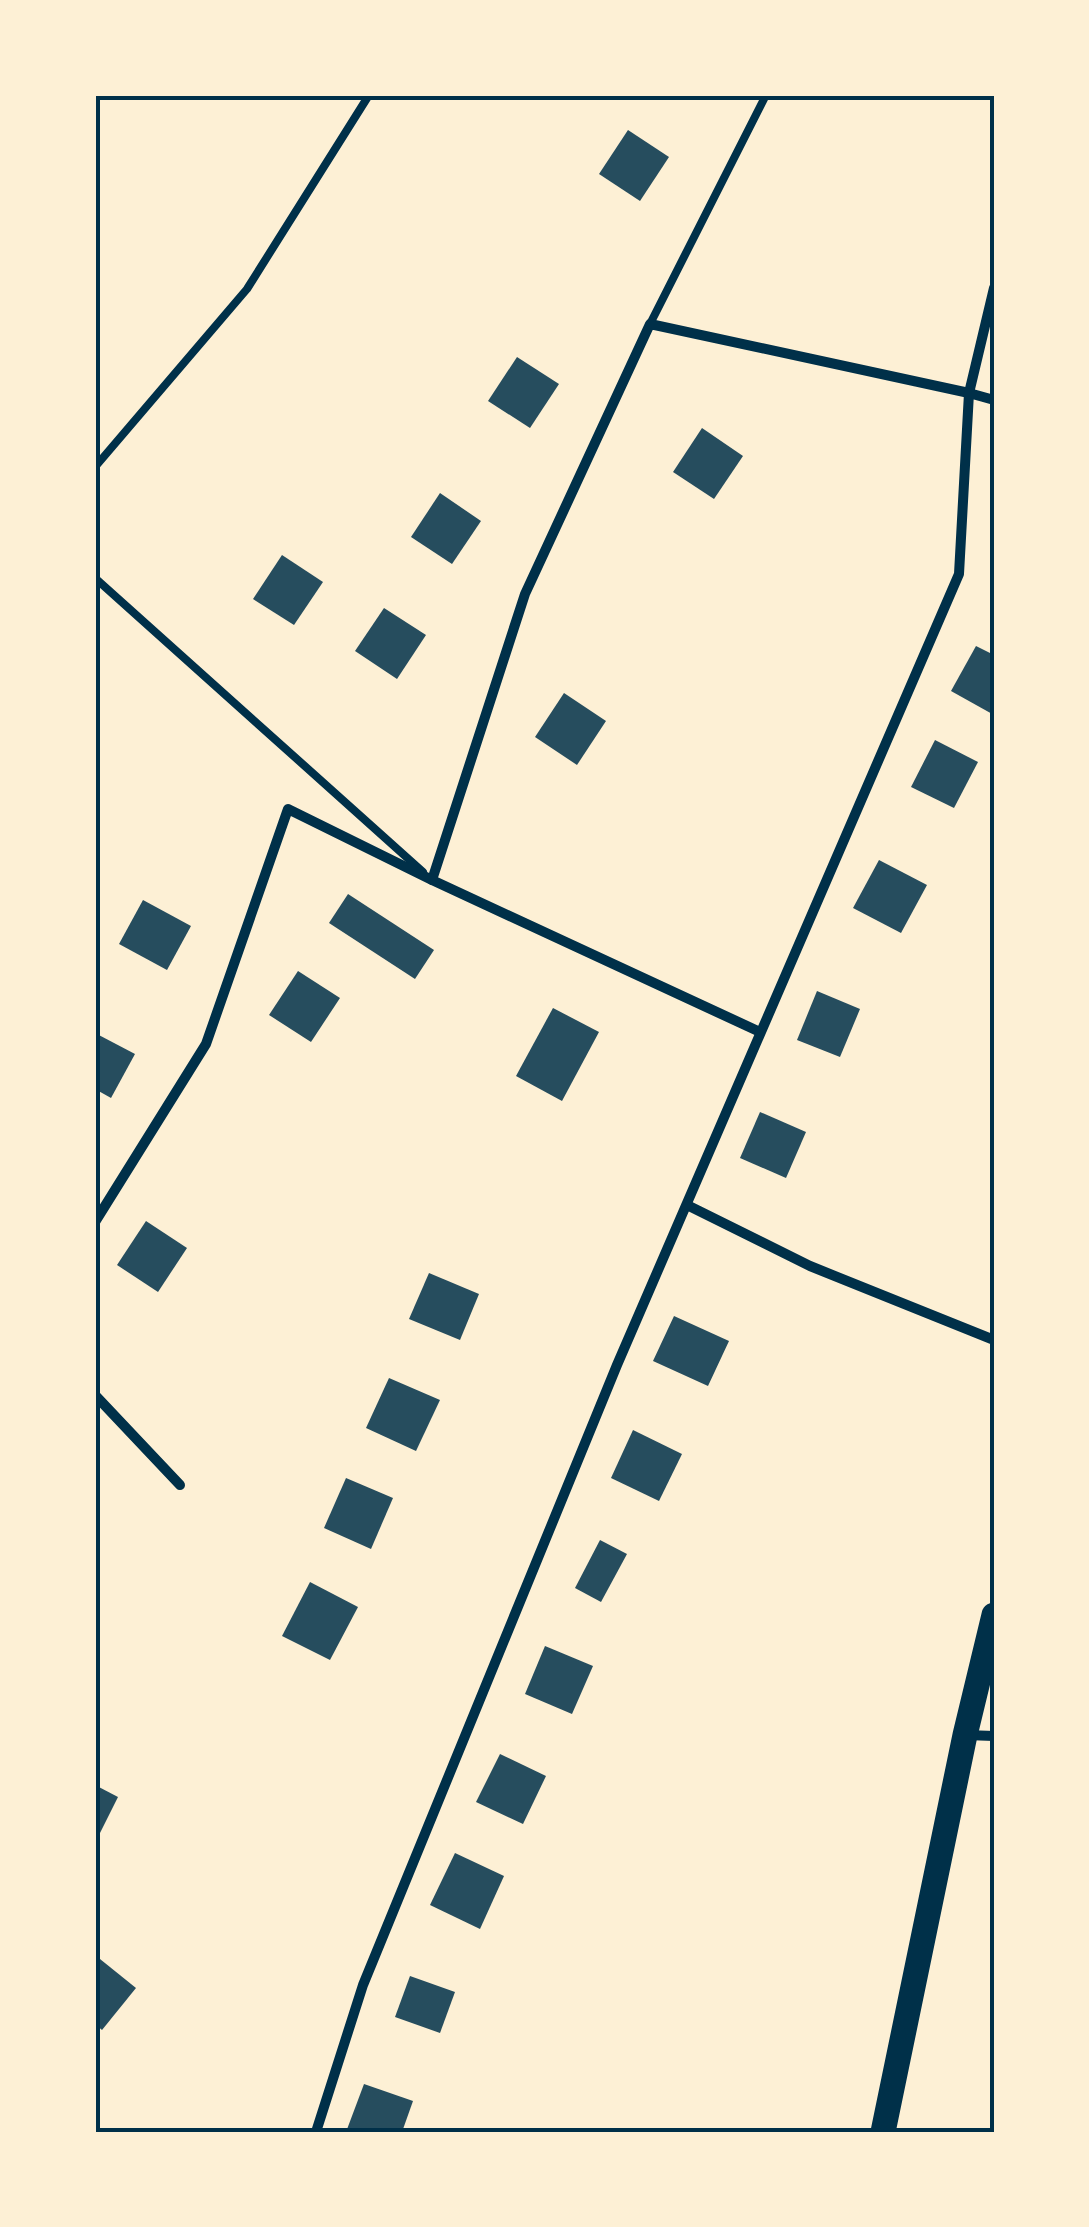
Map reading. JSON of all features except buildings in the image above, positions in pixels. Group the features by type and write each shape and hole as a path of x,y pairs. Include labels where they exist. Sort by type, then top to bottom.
{"main road":[{"path":"883,2132 965,1735 994,1614"}],"street":[{"path":"316,2132 362,1985 617,1364 959,574 969,394 994,288"},
{"path":"432,880 526,594 650,324 994,400"},
{"path":"95,1222 206,1044 288,809 760,1032"},
{"path":"687,1205 810,1266 994,1340"},
{"path":"95,1395 180,1485"},
{"path":"965,1735 994,1736"}],"lane":[{"path":"95,467 247,289 370,95"},
{"path":"650,324 766,95"},
{"path":"95,578 432,880"}]}
